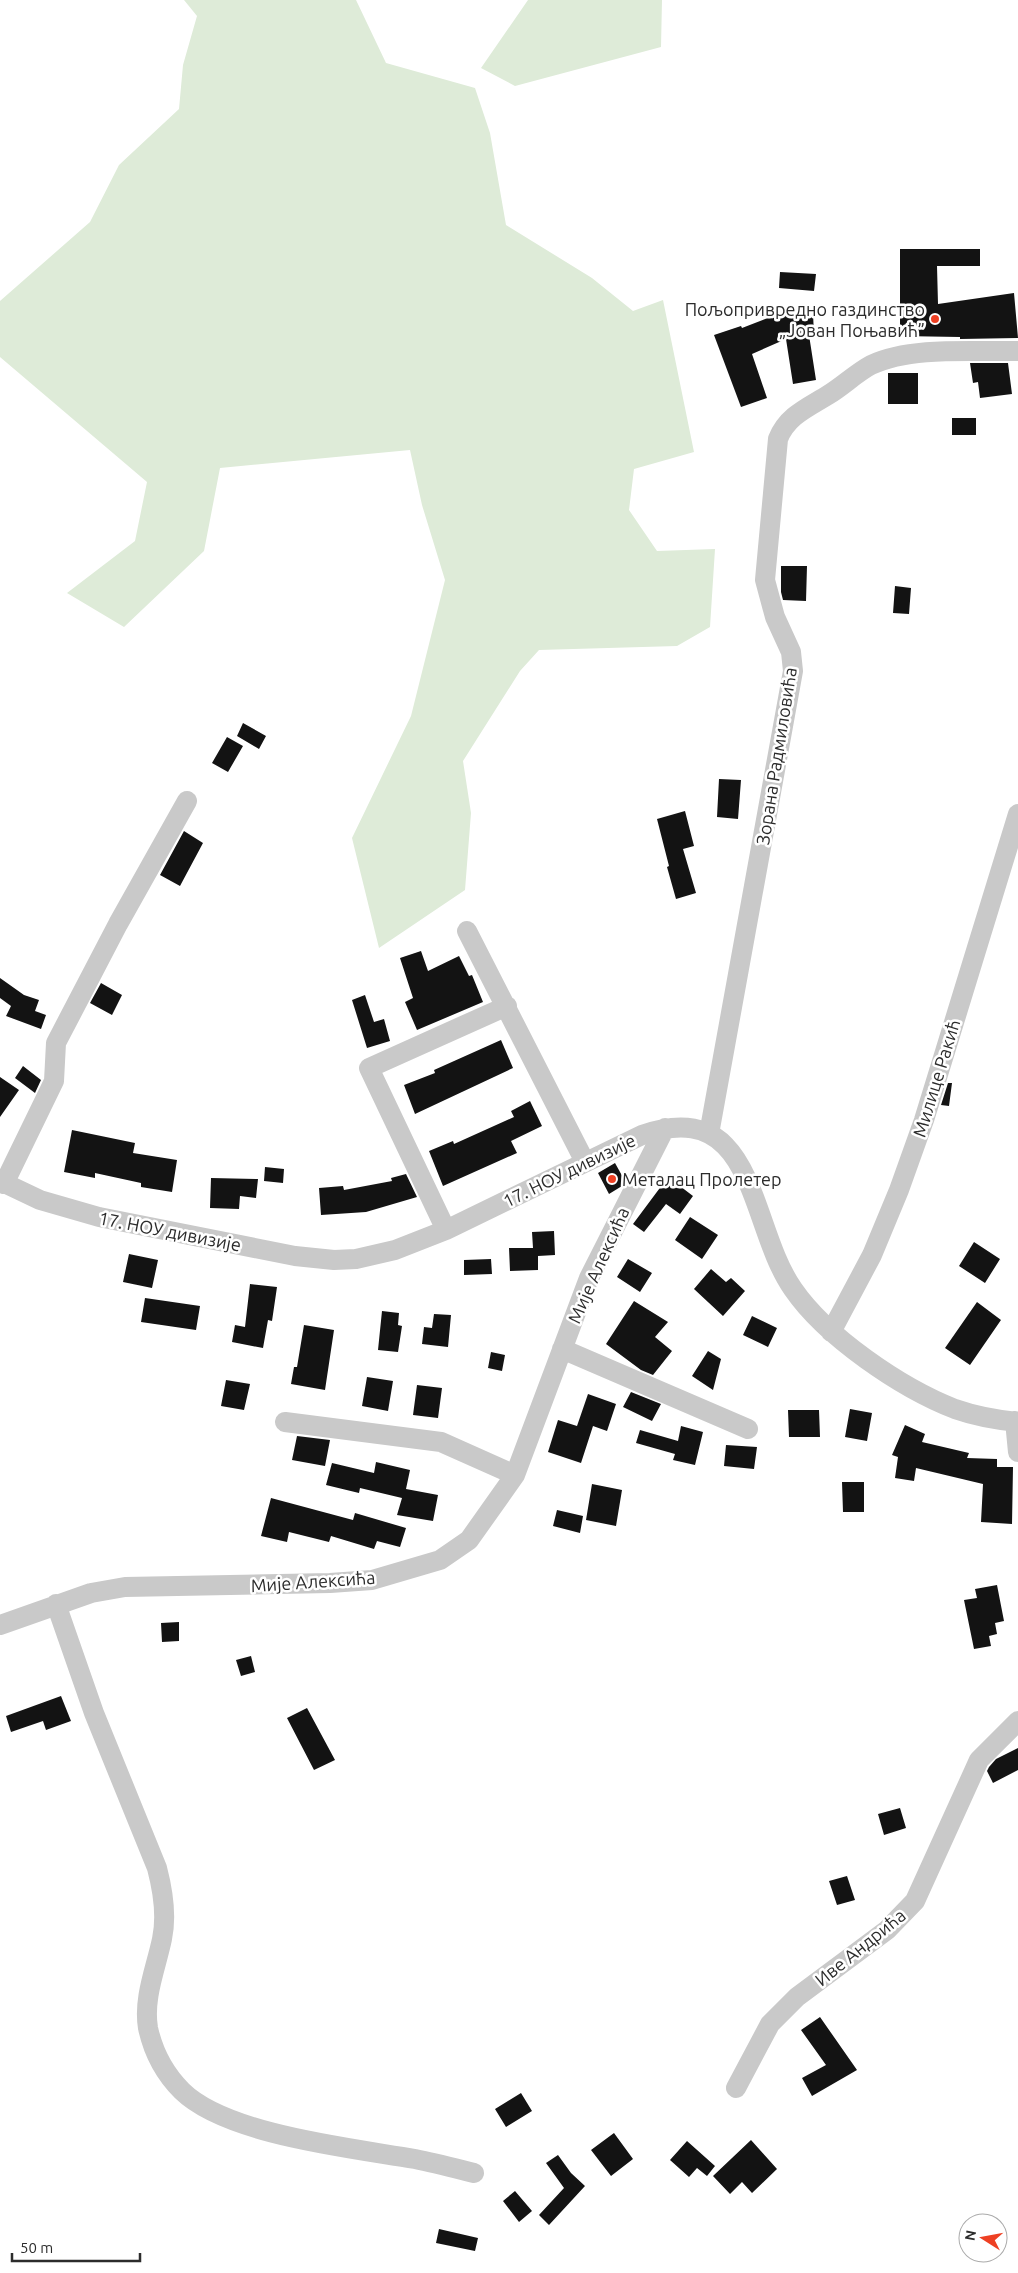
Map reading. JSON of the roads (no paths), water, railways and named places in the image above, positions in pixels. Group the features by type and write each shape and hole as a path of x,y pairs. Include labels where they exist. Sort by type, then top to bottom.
{"street":[{"name":"Зорана Радмиловића","path":"709,1134 793,672 791,652 774,618 764,580 780,432 790,417 831,393 871,365 904,354 1018,351"},
{"path":"2,1182 54,1081 56,1043 118,924 187,801"},
{"name":"Милице Ракић","path":"831,1332 872,1255 900,1190 924,1120 1018,814"},
{"path":"467,931 507,1006 585,1162"},
{"path":"446,1230 369,1068 507,1006"},
{"name":"17. НОУ дивизије","path":"2,1182 40,1200 91,1216 310,1258 344,1259 382,1254 446,1230 631,1139 665,1128 686,1128 709,1134 724,1143 736,1157 747,1177 770,1243 786,1278 805,1304 831,1332 884,1369 934,1399 966,1412 1016,1421"},
{"name":"Мије Алексића","path":"0,1625 91,1593 125,1588 330,1583 372,1580 440,1560 469,1540 515,1475 600,1254 665,1128"},
{"path":"562,1349 748,1429"},
{"path":"1016,1421 1018,1452"},
{"path":"285,1422 440,1442 515,1475"},
{"path":"56,1604 94,1713 151,1852 161,1885 164,1902 162,1938 150,1986 147,2014 154,2046 171,2078 183,2092 199,2103 215,2113 243,2124 330,2145 418,2160 474,2173"},
{"name":"Иве Андрића","path":"736,2088 770,2024 797,1997 887,1930 915,1901 979,1760 1018,1721"}],"place":[{"name":"Пољопривредно газдинство „Јован Поњавић”","path":"935,319"},
{"name":"Металац Пролетер","path":"612,1179"}]}
